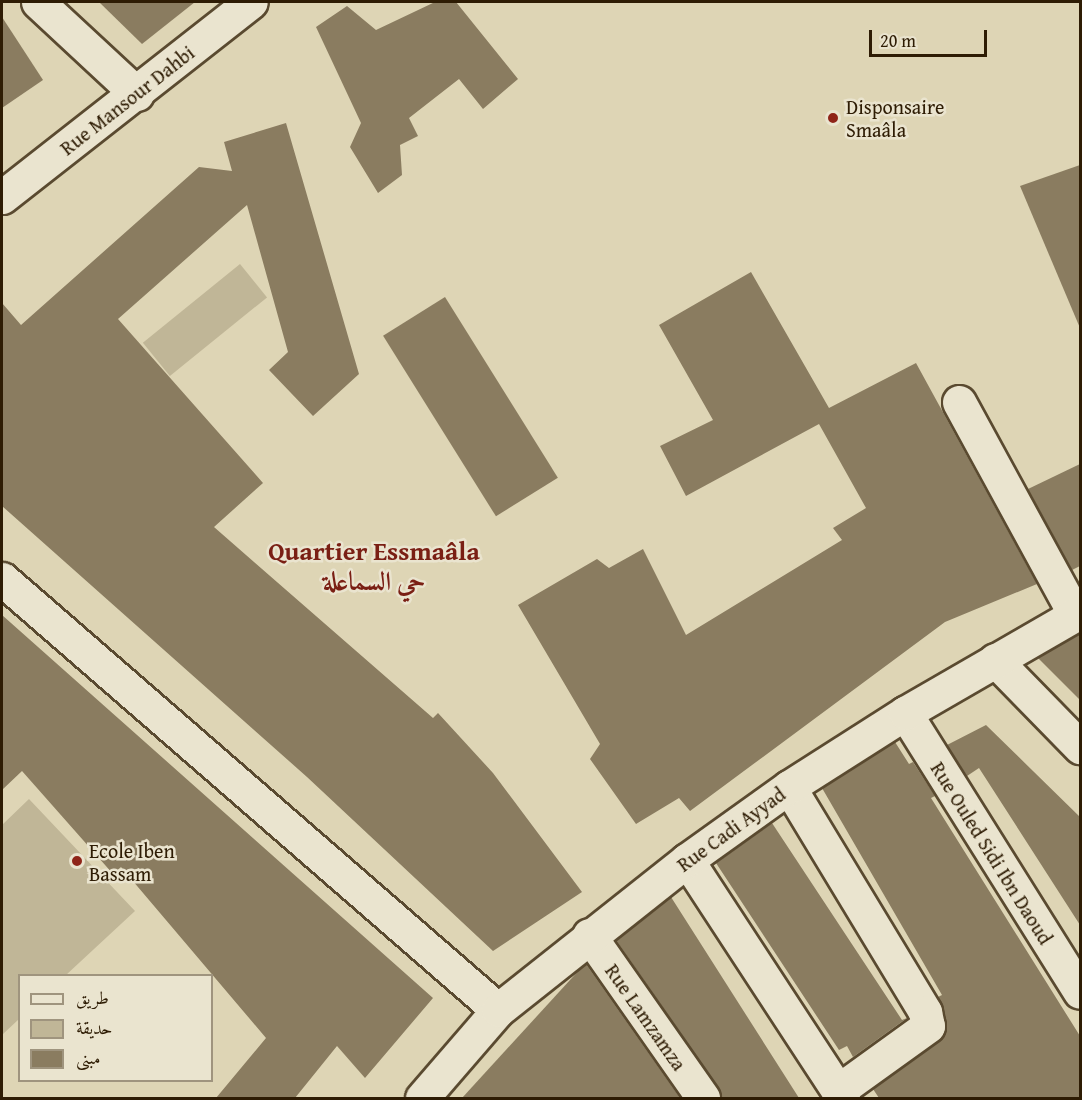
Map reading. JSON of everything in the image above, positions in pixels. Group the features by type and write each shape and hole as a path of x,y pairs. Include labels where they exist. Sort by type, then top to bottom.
{"street":[{"path":"38,2 137,94"},
{"name":"Rue Mansour Dahbi","path":"2,197 137,94 251,2"},
{"path":"960,402 1078,613"},
{"path":"2,579 498,1010"},
{"name":"Rue Cadi Ayyad","path":"422,1098 498,1010 589,935 687,860 789,787 905,714 1078,613"},
{"path":"995,660 1080,747"},
{"name":"Rue Ouled Sidi Ibn Daoud","path":"905,714 1080,992"},
{"path":"687,860 840,1095 928,1026 927,1019 789,787"},
{"name":"Rue Lamzamza","path":"589,935 703,1098"}],"green space":[{"path":"240,264 267,297 170,376 143,343"},
{"path":"29,799 135,911 67,974 18,974 18,1020 2,1035 2,825"}],"building":[{"path":"99,2 195,2 142,44"},
{"path":"435,2 456,2 518,79 483,109 459,79 409,118 418,136 400,145 402,175 378,193 350,147 361,123 316,27 347,6 376,30"},
{"path":"2,17 43,80 2,108"},
{"path":"286,123 359,374 313,416 269,370 288,352 247,205 118,319 263,483 214,527 433,718 438,713 493,773 582,892 493,951 307,777 2,506 2,303 21,325 199,167 232,171 224,142"},
{"path":"1080,165 1080,328 1020,186"},
{"path":"751,272 829,408 916,363 1037,584 945,622 690,811 679,798 636,824 590,759 600,744 518,605 597,559 609,568 643,549 686,635 842,540 833,528 866,508 819,424 686,496 660,446 713,420 659,325"},
{"path":"445,297 558,478 496,516 383,336"},
{"path":"1080,464 1080,566 1072,570 1028,489"},
{"path":"2,615 433,998 365,1078 337,1046 295,1098 216,1098 266,1038 121,867 113,874 22,771 2,790"},
{"path":"1080,633 1080,700 1038,658"},
{"path":"986,725 1080,817 1080,925 979,768 967,776 947,745"},
{"path":"895,742 909,764 913,762 935,796 931,798 1080,1036 1080,1098 879,1098 873,1089 945,1033 946,1022 938,997 942,995 822,788"},
{"path":"772,823 902,1020 907,1018 853,1057 847,1046 839,1050 716,863"},
{"path":"671,897 799,1098 721,1098 718,1087 616,940"},
{"path":"586,964 680,1098 462,1098 581,968"}],"place":[{"name":"Disponsaire Smaâla","path":"833,118"},
{"name":"Ecole Iben Bassam","path":"77,861"}],"district":[{"name":"Quartier Essmaâla حي السماعلة","path":"374,566"}]}
